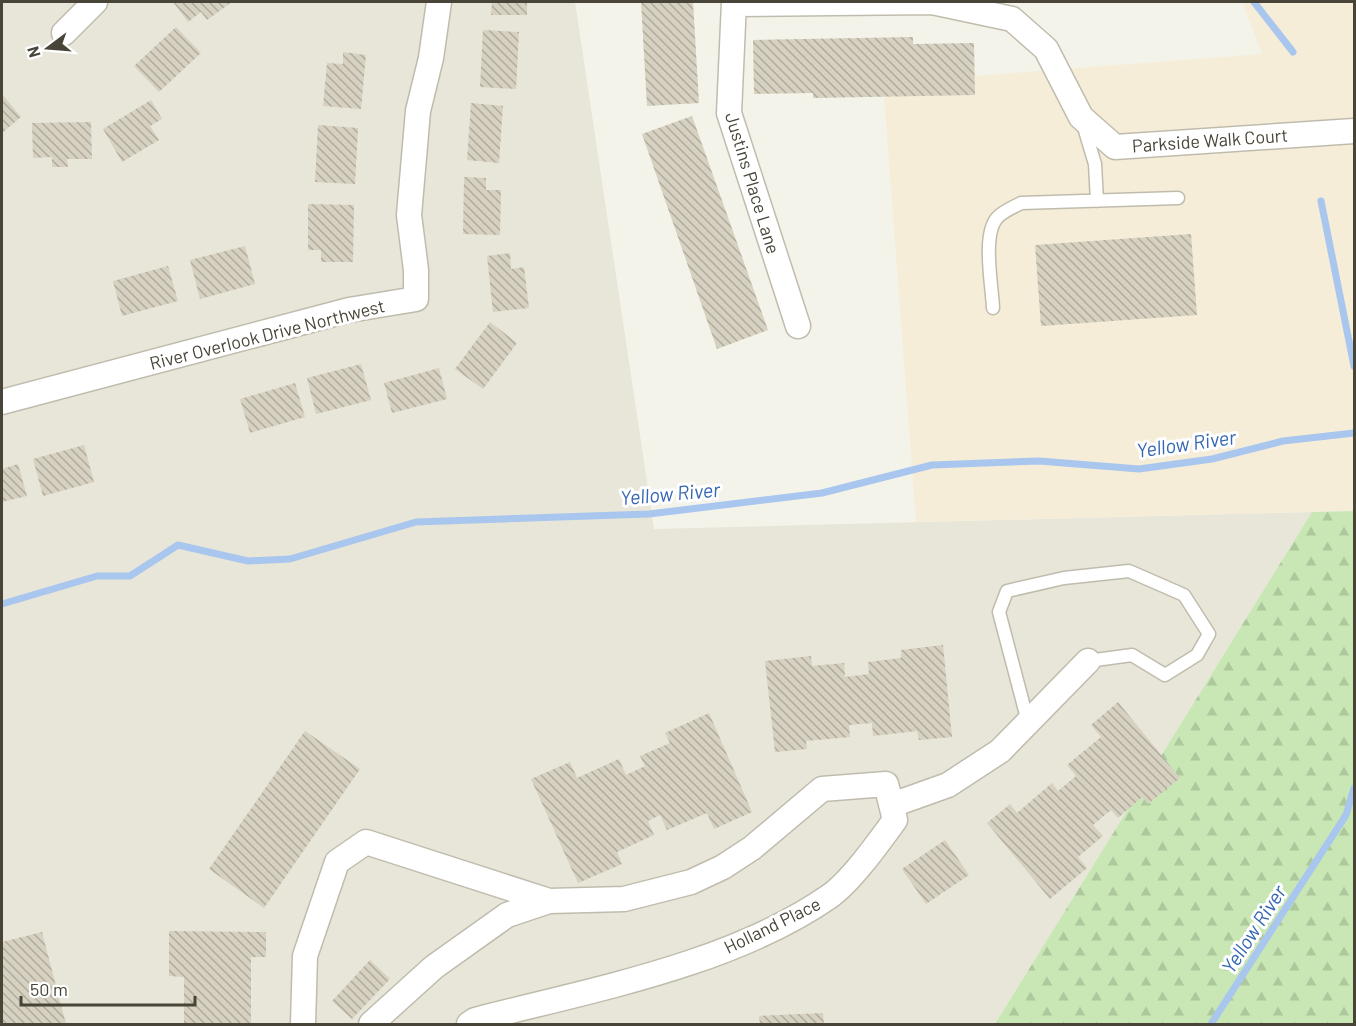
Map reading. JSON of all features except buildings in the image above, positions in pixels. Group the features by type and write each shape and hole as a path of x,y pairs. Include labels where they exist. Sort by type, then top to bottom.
{"street":[{"path":"64,33 95,2"},
{"name":"River Overlook Drive Northwest","path":"2,402 349,310 416,299 416,270 409,215 418,111 431,58 439,2"},
{"name":"Parkside Walk Court","path":"734,3 932,2 1012,19 1046,49 1081,117 1115,147 1354,131"},
{"name":"Justins Place Lane","path":"734,3 729,113 798,326"},
{"path":"371,1024 434,967 507,915 549,902 624,899 691,882 723,867 752,848 822,789 886,784 892,805 948,785 1000,751 1088,661"},
{"name":"Holland Place","path":"469,1024 475,1020 675,967 772,928 832,894 895,820 892,805"},
{"path":"303,1024 305,956 337,862 366,842 549,902"}],"lane":[{"path":"1081,117 1095,164 1097,201"},
{"path":"993,308 989,238 994,221 1004,211 1021,203 1178,198"},
{"path":"1028,722 999,612 1006,591 1064,578 1129,571 1184,595 1209,634 1197,655 1165,675 1132,655 1088,661"}],"shaded area":[{"path":"2,2 575,2 654,529 1312,512 995,1024 2,1024"},
{"path":"1242,2 1354,2 1354,511 916,522 883,83 1262,54"}],"green space":[{"path":"1354,511 1354,1024 995,1024 1312,512"}],"waterway":[{"path":"1254,2 1293,52"},
{"path":"1321,201 1354,366"},
{"name":"Yellow River","path":"2,604 97,576 130,576 178,545 248,561 290,559 416,522 649,514 822,493 932,465 1039,461 1139,469 1212,459 1283,441 1354,433"},
{"name":"Yellow River","path":"1211,1024 1346,815 1354,788"}]}
